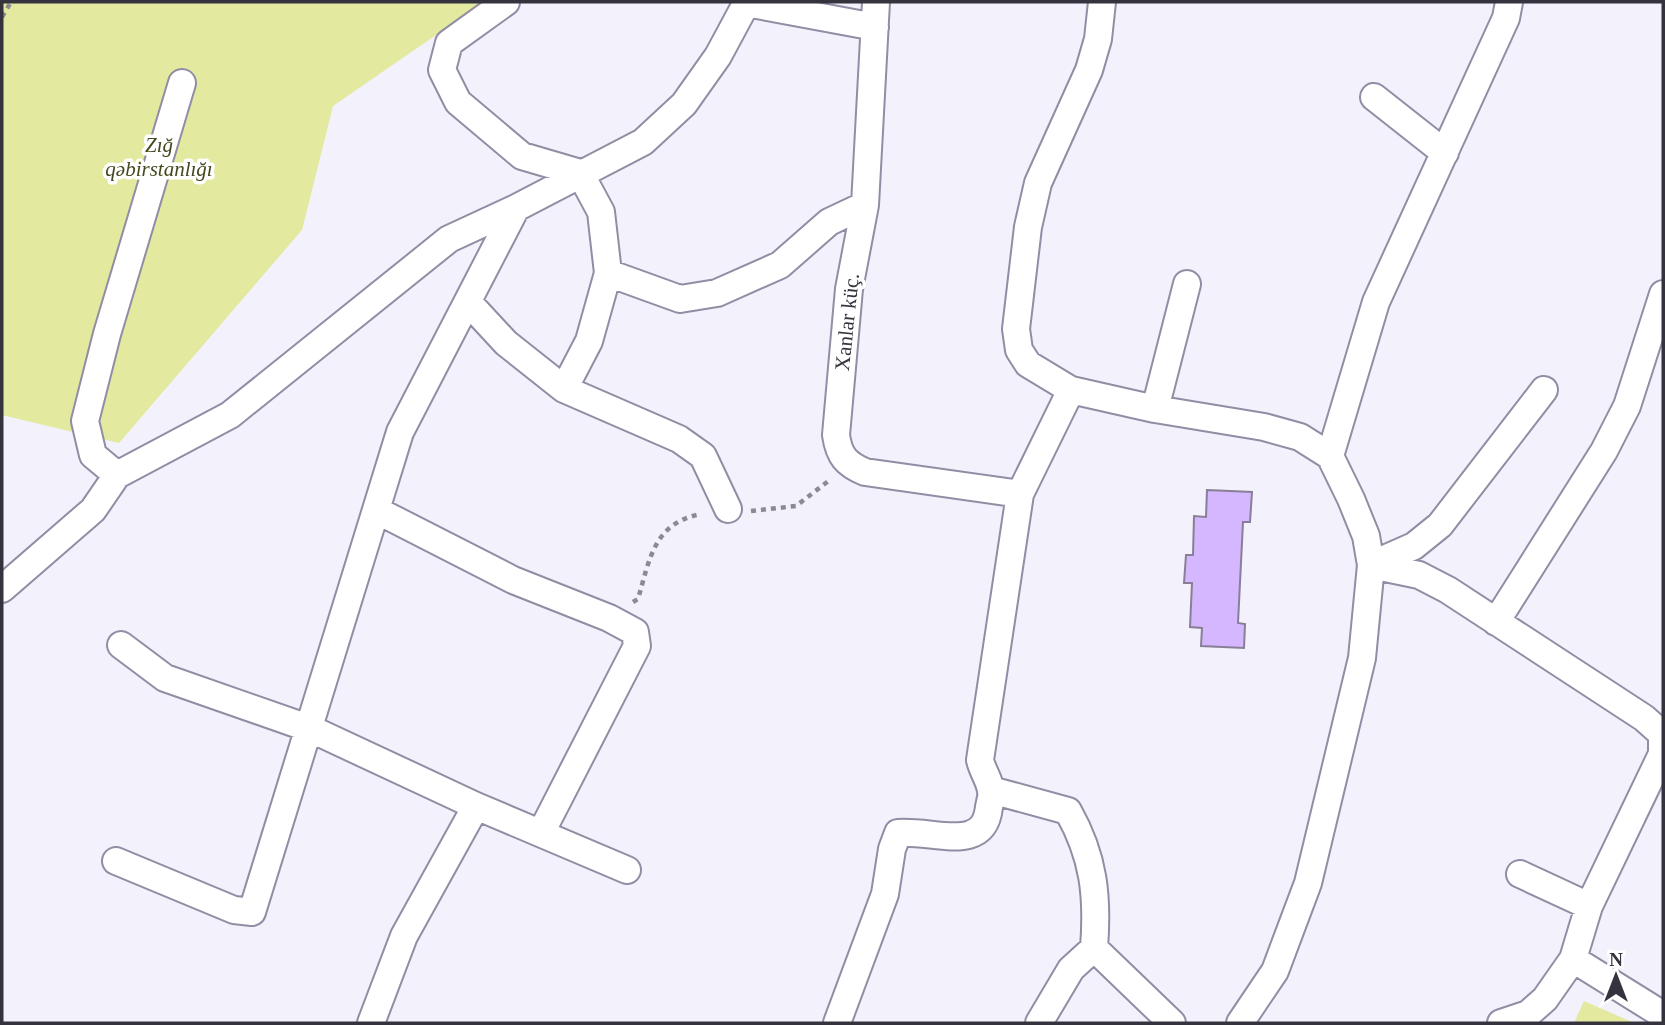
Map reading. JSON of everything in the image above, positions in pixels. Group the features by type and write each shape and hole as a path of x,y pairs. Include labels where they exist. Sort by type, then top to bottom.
{"street":[{"path":"506,2 449,43 442,70 458,102 523,156 580,173 601,212 608,273 589,341 564,389"},
{"path":"2,589 93,510 117,475 230,415 449,239 516,208 643,142 684,104 718,56 747,2 875,14"},
{"path":"1102,2 1098,39 1089,71 1038,183 1028,227 1016,329 1019,350 1028,364 1071,390 1155,409 1264,428 1300,438 1330,456 1366,536 1371,565 1362,658 1308,883 1275,971 1240,1023"},
{"path":"1330,456 1376,302 1506,18 1509,2"},
{"name":"Xanlar küç.","path":"875,14 865,205 849,289 836,435 838,452 848,466 866,472 1020,494"},
{"path":"117,475 93,455 85,421 107,334 181,83"},
{"path":"1374,97 1445,153"},
{"path":"608,273 680,299 717,293 780,265 830,222 865,205"},
{"path":"116,860 234,910 252,912 311,729 400,432 516,208"},
{"path":"1155,409 1187,284"},
{"path":"1496,622 1604,451 1627,406 1663,295"},
{"path":"468,302 506,343 564,389 679,439 703,456 728,509"},
{"path":"837,1023 885,894 898,833 920,831 968,837 981,831 988,818 991,790 980,760 1020,494 1071,390"},
{"path":"1371,565 1414,546 1440,525 1544,390"},
{"path":"376,510 513,580 609,618 635,632 637,646 541,833"},
{"path":"1371,565 1419,575 1644,718 1661,734 1662,754 1588,906 1573,959 1545,999 1528,1014 1501,1023"},
{"path":"121,645 165,678 311,729 476,806 627,870"},
{"path":"991,790 1068,811 1085,842 1088,855 1097,905 1094,948 1071,969 1039,1023"},
{"path":"371,1023 404,936 476,806"},
{"path":"1520,874 1588,906"},
{"path":"1094,948 1172,1023"},
{"path":"1573,959 1663,1015"}],"path":[{"path":"2,17 11,2"}],"green space":[{"name":"Zığ qəbirstanlığı","path":"2,2 484,2 333,106 302,230 119,443 2,415"},
{"path":"1584,1001 1634,1023 1574,1023"}],"building":[{"path":"1207,490 1252,492 1250,522 1243,522 1238,623 1245,624 1244,648 1201,646 1202,628 1190,627 1192,583 1184,583 1186,555 1193,555 1194,516 1206,517"}]}
